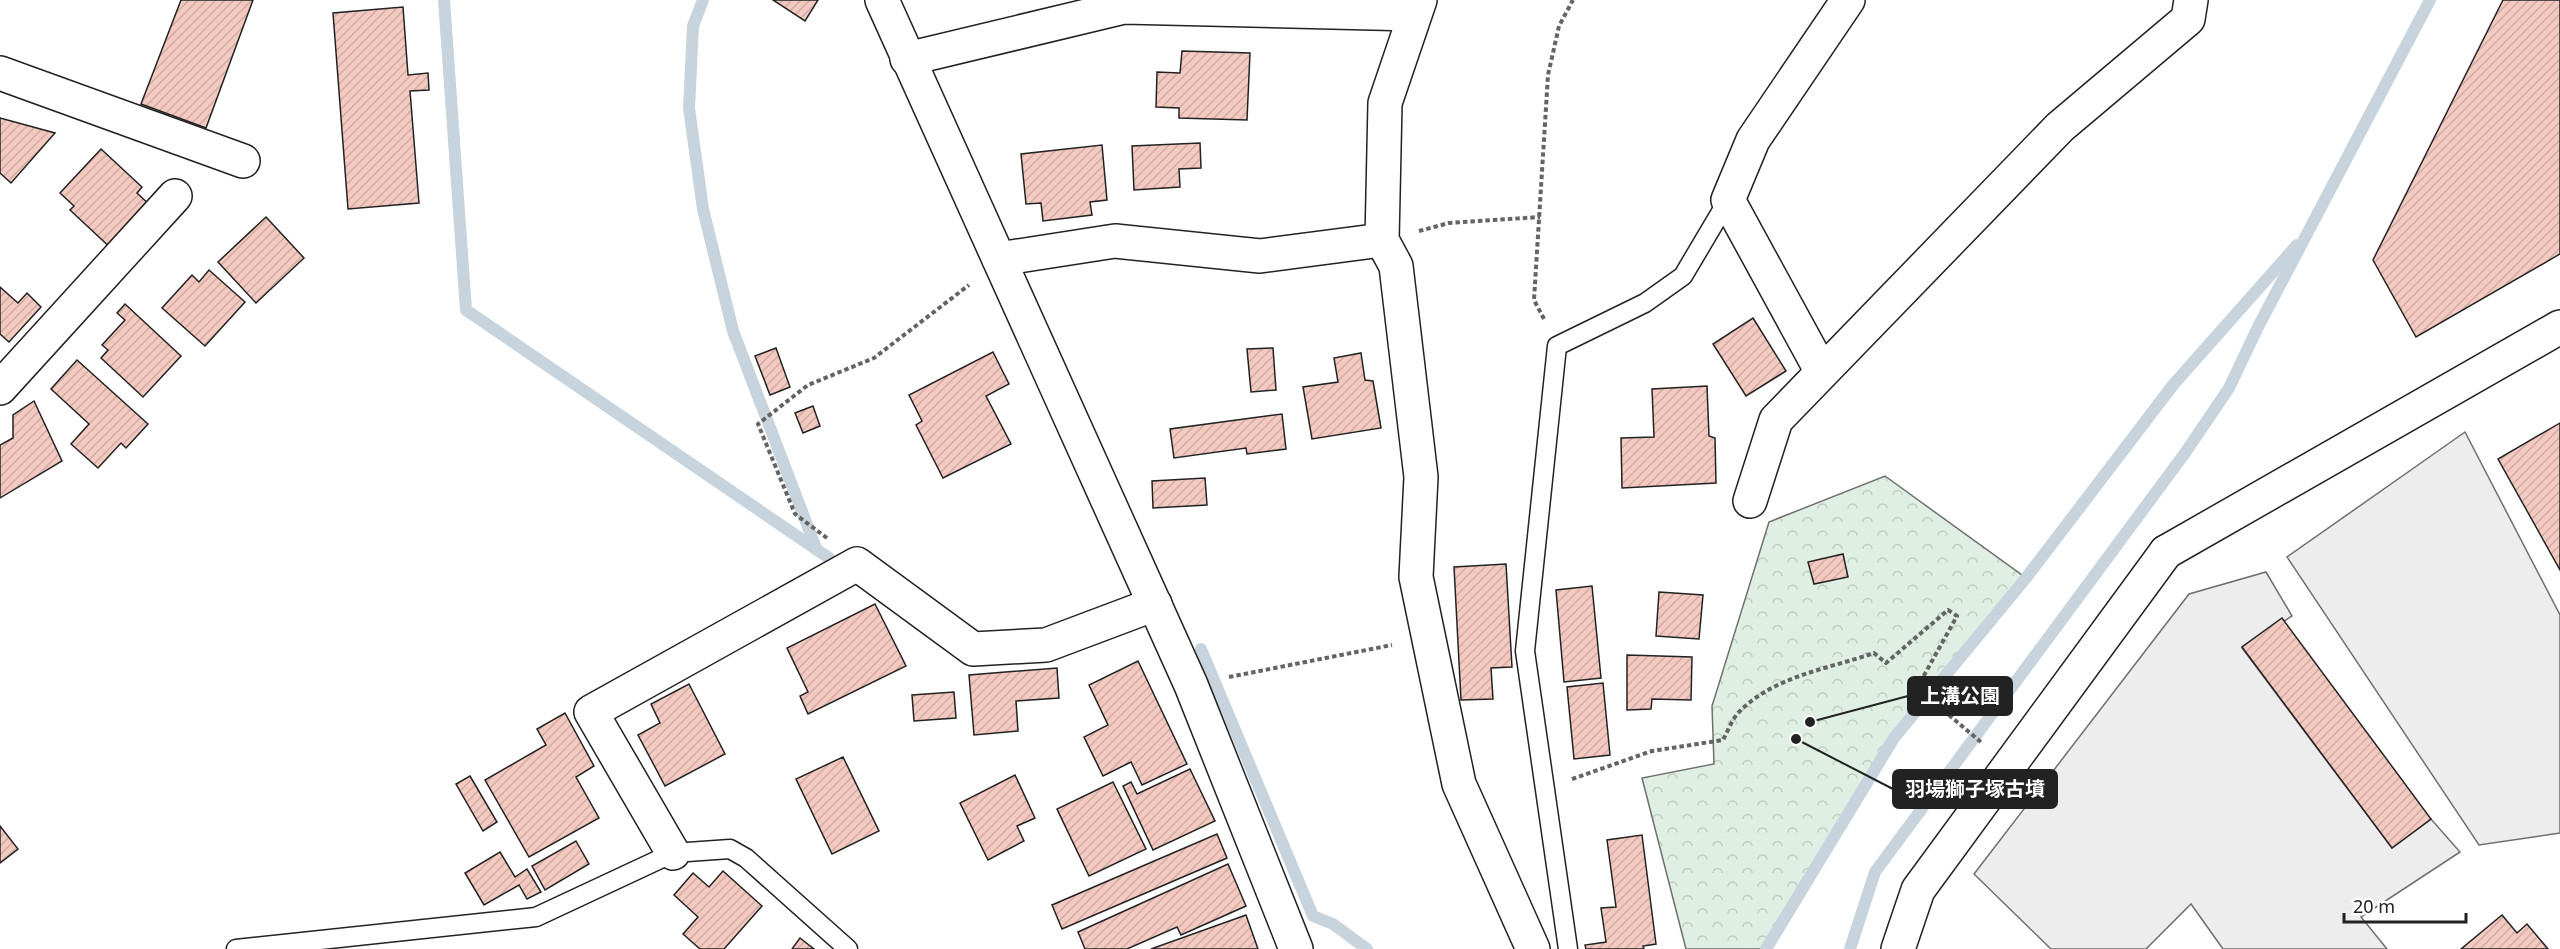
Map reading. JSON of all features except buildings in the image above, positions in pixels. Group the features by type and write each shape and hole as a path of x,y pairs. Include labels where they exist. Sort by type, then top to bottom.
{"street":[{"path":"882,0 1191,686 1296,949"},
{"path":"1822,372 1728,200 1753,140 1848,0"},
{"path":"1750,501 1776,420 2060,127 2188,19 2190,0"},
{"path":"907,59 1124,7 1417,7 1385,103 1382,240 1396,266 1421,477 1416,577 1460,784 1533,949"},
{"path":"0,73 243,161"},
{"path":"0,388 175,196"},
{"path":"999,259 1115,241 1260,256 1382,240"},
{"path":"1898,949 1918,890 2166,552 2560,327"},
{"path":"673,853 591,712 857,564 973,649 1046,645 1155,604"}],"lane":[{"path":"1568,949 1525,651 1557,346 1645,303 1683,276 1728,200"},
{"path":"236,949 536,917 673,853 730,849 746,858 848,949"}],"path":[{"path":"1557,346 1534,300 1548,75 1559,26 1573,0"},
{"path":"1382,240 1449,223 1540,216"},
{"path":"826,537 795,514 758,424 808,385 874,358 999,259"},
{"path":"1546,788 1652,751 1723,740 1738,713 1764,692 1797,676 1874,653 1886,663 1948,610 1957,616 1917,688 1986,746"},
{"path":"1218,680 1428,638"}],"green space":[{"path":"1885,476 2026,578 1894,738 1766,949 1686,949 1642,778 1714,764 1712,706 1769,522"}],"shaded area":[{"path":"2465,432 2560,615 2560,833 2479,845 2287,557"},
{"path":"2266,572 2292,616 2242,648 2392,848 2431,819 2460,852 2361,917 2387,949 2223,949 2191,904 2146,949 2051,949 1974,874 2189,594"}],"waterway":[{"path":"444,0 466,310 829,558"},
{"path":"703,0 693,26 689,108 703,209 733,331 816,548"},
{"path":"1850,949 1875,872 2185,453 2229,388 2258,327 2430,0"},
{"path":"1766,949 1894,738 2026,578 2173,385 2297,245"},
{"path":"1201,649 1313,916 1333,924 1367,949"}],"place":[{"name":"上溝公園","path":"1810,722"},
{"name":"羽場獅子塚古墳","path":"1796,739"}]}
